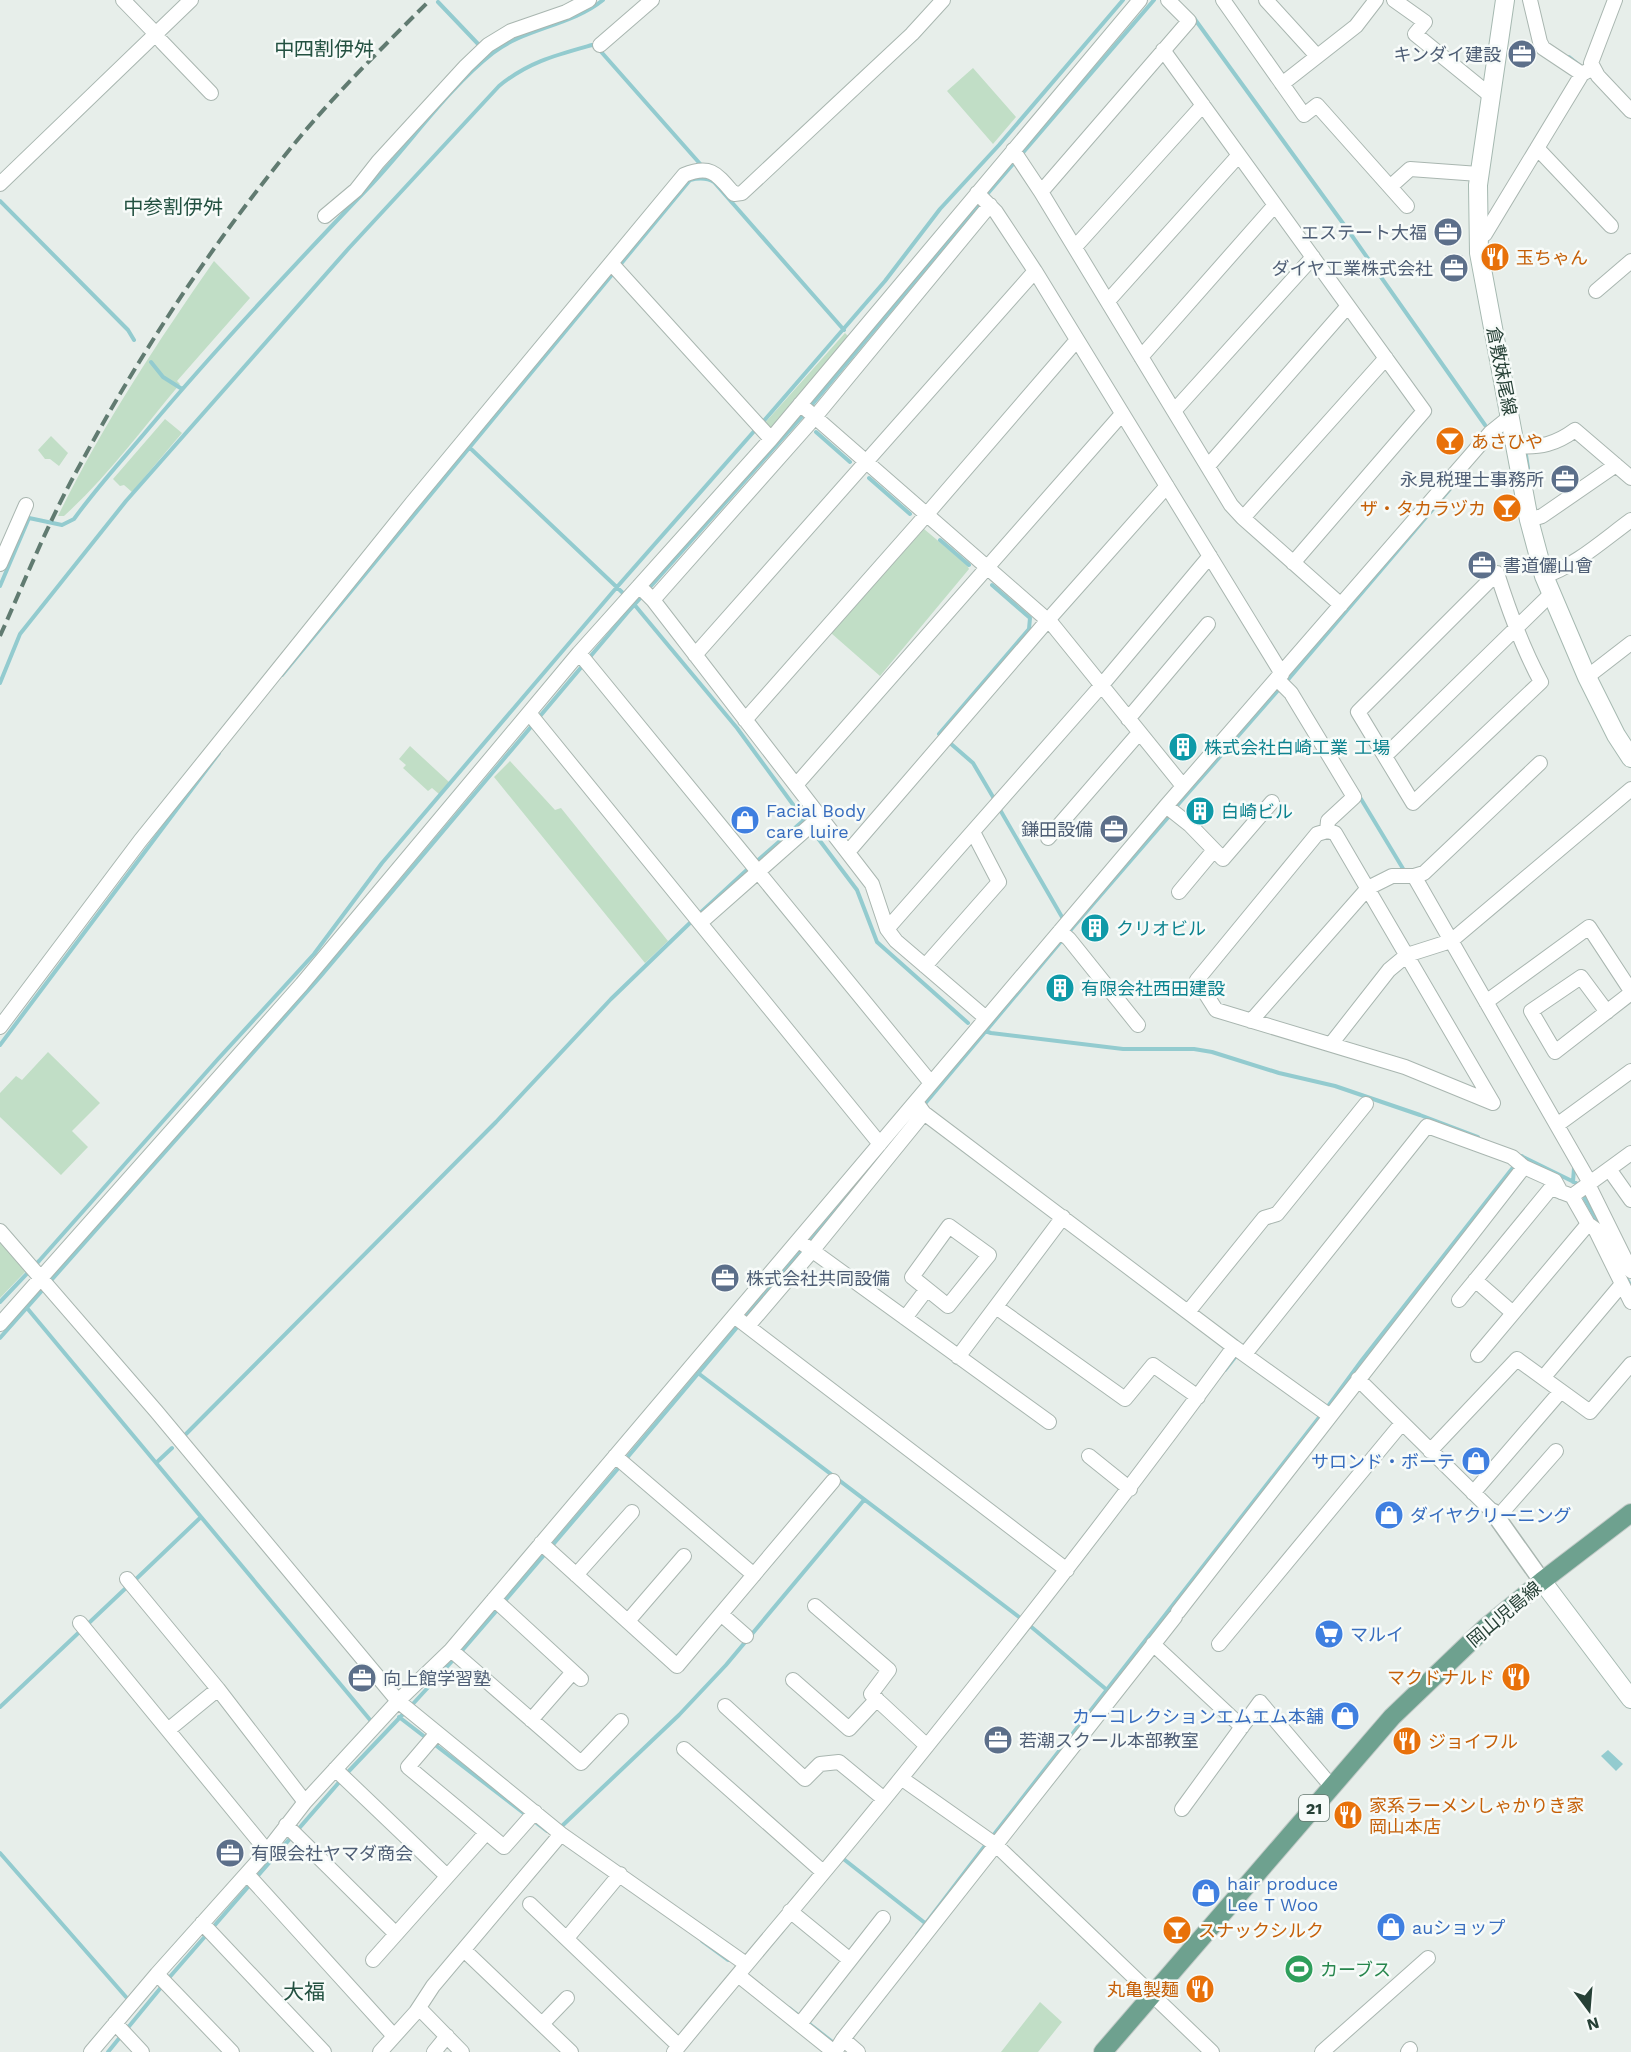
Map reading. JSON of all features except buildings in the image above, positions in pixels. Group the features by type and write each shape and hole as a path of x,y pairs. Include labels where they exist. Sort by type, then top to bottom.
{"main road":[{"name":"倉敷妹尾線","path":"1505,0 1479,174 1479,253 1517,446 1550,574 1551,594 1587,677 1616,735 1631,758"},
{"name":"岡山児島線","path":"1103,2052 1392,1718 1447,1663 1542,1581 1631,1513"},
{"path":"1542,1581 1631,1699"}],"street":[{"path":"123,0 211,93"},
{"path":"0,184 159,38 191,0"},
{"path":"325,216 356,190 386,153 488,45 511,31 566,12 590,0"},
{"path":"600,45 652,0"},
{"path":"0,1027 140,841 412,503 616,268 684,175 697,170 717,173 734,194 742,193 912,34 943,0"},
{"path":"0,1324 302,984 584,658 646,593 807,411 984,199 1140,0"},
{"path":"1041,192 1189,21 1167,0"},
{"path":"1222,0 1304,116 1317,105 1407,206"},
{"path":"1266,0 1317,56"},
{"path":"1282,84 1356,26 1376,0"},
{"path":"1394,0 1425,22 1415,34 1491,96"},
{"path":"1530,0 1543,48 1598,76 1631,111"},
{"path":"1478,239 1485,234 1537,148 1588,71 1615,0"},
{"path":"1163,50 1424,411 1293,563"},
{"path":"1075,248 1203,105"},
{"path":"1537,148 1611,226"},
{"path":"1107,301 1239,155"},
{"path":"1016,156 1041,192 1231,505 1341,605"},
{"path":"1390,188 1410,169 1479,174"},
{"path":"984,199 996,212 1035,271 1210,556 1281,680 1354,797 1328,821 1328,831"},
{"path":"646,593 771,440 807,411 984,199"},
{"path":"1141,357 1275,205"},
{"path":"1174,411 1312,257"},
{"path":"1596,291 1631,261"},
{"path":"616,268 771,440"},
{"path":"695,655 1035,271"},
{"path":"1208,466 1348,306"},
{"path":"745,720 1077,340"},
{"path":"1243,518 1386,358"},
{"path":"807,411 1048,620 1183,786"},
{"path":"796,785 1122,414"},
{"path":"91,2052 121,2029 251,1879 267,1851 292,1831 305,1802 341,1775 455,1653 806,1246 921,1108 931,1083 1171,810 1183,786 1281,680 1341,605 1490,433 1511,416"},
{"path":"1517,446 1548,445 1562,440 1575,430 1631,478"},
{"path":"1535,518 1616,465"},
{"path":"848,852 1167,486"},
{"path":"0,564 26,506"},
{"path":"1550,574 1631,520"},
{"path":"887,929 1101,686 1210,556"},
{"path":"1497,573 1515,629 1541,682 1413,803 1358,712 1497,573"},
{"path":"646,593 796,785 813,823 848,852 872,884 887,929 896,941 986,1018"},
{"path":"1384,756 1551,594"},
{"path":"1128,719 1208,624"},
{"path":"1587,677 1631,643"},
{"path":"584,658 931,1083"},
{"path":"534,718 880,1144"},
{"path":"1048,838 1139,733"},
{"path":"1251,1020 1368,888 1392,876 1424,873 1540,763"},
{"path":"1331,1044 1389,970 1407,955 1448,942 1631,789"},
{"path":"1171,810 1223,859 1272,802"},
{"path":"697,920 754,868 813,823"},
{"path":"1328,831 1335,833 1368,888 1493,1103 1404,1067 1216,1010 1197,980 1317,834 1328,831"},
{"path":"925,966 999,882 973,832"},
{"path":"1179,892 1214,850"},
{"path":"1410,876 1557,1125 1579,1189 1588,1224 1595,1229 1631,1302"},
{"path":"1486,1002 1589,927 1631,992 1607,1012 1555,1052 1531,1011 1581,976 1607,1012"},
{"path":"1064,934 1138,1025"},
{"path":"1557,1125 1631,1071"},
{"path":"1188,1312 1264,1218 1277,1214 1366,1104"},
{"path":"806,1246 880,1144 921,1108"},
{"path":"921,1108 1188,1312 1326,1413"},
{"path":"530,1904 677,2049 927,1746 1130,1489 1198,1397 1240,1351 1426,1126 1579,1189 1631,1270"},
{"path":"1459,1300 1551,1188 1579,1189 1631,1154"},
{"path":"835,2048 992,1842 1177,1615 1326,1413 1358,1379 1520,1164"},
{"path":"1609,1169 1631,1200"},
{"path":"958,1357 1063,1217"},
{"path":"1478,1355 1588,1224"},
{"path":"949,1226 989,1255 948,1306 927,1289 912,1277 949,1226"},
{"path":"0,1231 432,1738 558,1837 742,1970 835,2048 858,2052"},
{"path":"806,1246 1048,1422"},
{"path":"1475,1280 1513,1313"},
{"path":"1543,1378 1622,1284"},
{"path":"905,1318 927,1289"},
{"path":"996,1306 1125,1399 1153,1365 1198,1397"},
{"path":"742,1321 1066,1570"},
{"path":"1430,1450 1517,1359 1590,1412 1631,1364"},
{"path":"1358,1379 1495,1515 1542,1581"},
{"path":"1473,1493 1561,1391"},
{"path":"1219,1644 1402,1423"},
{"path":"1495,1515 1556,1451"},
{"path":"1089,1456 1130,1489"},
{"path":"620,1461 754,1575"},
{"path":"546,1548 677,1665 833,1481"},
{"path":"576,1575 632,1512"},
{"path":"628,1621 684,1556"},
{"path":"130,1582 218,1689 305,1802"},
{"path":"498,1603 577,1676 531,1720"},
{"path":"815,1606 889,1670 871,1694 927,1746"},
{"path":"721,1614 746,1636"},
{"path":"83,1626 267,1851"},
{"path":"1153,1644 1242,1727"},
{"path":"455,1653 581,1763 621,1721"},
{"path":"793,1680 849,1729 877,1699"},
{"path":"168,1730 218,1689"},
{"path":"1182,1809 1260,1702 1332,1787"},
{"path":"725,1706 805,1779 820,1764 839,1762 884,1799"},
{"path":"432,1738 408,1767 486,1833 504,1847 532,1817"},
{"path":"684,1749 823,1872"},
{"path":"341,1775 447,1876"},
{"path":"901,1778 992,1842 1212,2052"},
{"path":"292,1831 396,1934"},
{"path":"373,1960 486,1833"},
{"path":"380,2052 421,2010 433,1986 466,1952 558,1837"},
{"path":"567,1938 617,1878"},
{"path":"251,1879 394,2036"},
{"path":"790,1911 850,1960"},
{"path":"803,2021 883,1918"},
{"path":"208,1929 324,2052"},
{"path":"466,1952 571,2052"},
{"path":"1322,2052 1428,1958"},
{"path":"163,1979 232,2052"},
{"path":"542,2024 567,1998"},
{"path":"421,2010 462,2052"},
{"path":"121,2029 142,2052"},
{"path":"434,2052 447,2036"}],"green space":[{"path":"973,68 1016,117 993,144 947,91"},
{"path":"214,261 250,298 177,381 180,384 110,469 64,516 58,516 131,386"},
{"path":"845,333 849,337 770,431 763,425"},
{"path":"165,419 182,433 132,492 124,485 120,486 113,479"},
{"path":"51,436 68,453 59,466 50,459 45,459 38,450"},
{"path":"924,529 969,569 880,676 831,633"},
{"path":"410,746 449,782 439,794 432,788 428,791 403,768 406,765 399,759"},
{"path":"510,761 555,810 561,808 668,941 645,963 494,777"},
{"path":"48,1052 100,1103 72,1131 88,1147 61,1175 0,1117 0,1093 16,1076 22,1080"},
{"path":"0,1242 26,1271 0,1298"},
{"path":"1040,2002 1062,2022 1038,2052 1001,2052"}],"water":[{"path":"1608,1750 1623,1764 1616,1771 1601,1756"}],"waterway":[{"path":"0,586 29,518 62,525 74,519 203,366 285,275 385,170 444,100 476,67 493,53 519,38 577,16 603,0"},
{"path":"762,423 885,281 940,209 999,145 1123,0"},
{"path":"810,407 977,206 1154,0"},
{"path":"438,2 480,46"},
{"path":"1194,18 1350,233 1485,425"},
{"path":"0,683 20,634 126,501 349,248 499,86 543,60 592,45 596,46 702,166"},
{"path":"1569,57 1584,69"},
{"path":"282,675 690,180 702,178 714,182 844,330"},
{"path":"0,201 128,330 134,340"},
{"path":"151,362 163,377 182,389"},
{"path":"0,1338 320,977 627,613 805,413"},
{"path":"0,1302 314,954 382,863 617,587 756,429"},
{"path":"816,432 850,462"},
{"path":"469,447 624,594"},
{"path":"1526,455 1528,468"},
{"path":"869,478 910,514"},
{"path":"1286,682 1450,489"},
{"path":"940,540 969,565"},
{"path":"939,734 1029,629 1030,618 992,585"},
{"path":"633,603 737,728 805,821"},
{"path":"1175,808 1281,687"},
{"path":"950,743 973,763 996,802"},
{"path":"0,1045 219,753"},
{"path":"1358,794 1405,872"},
{"path":"999,808 1062,917"},
{"path":"1068,933 1171,814"},
{"path":"756,862 804,820"},
{"path":"811,829 857,890 877,942 968,1023"},
{"path":"698,915 750,867"},
{"path":"186,1434 496,1122 611,999 693,920"},
{"path":"923,1106 1063,939"},
{"path":"985,1031 1123,1049 1194,1049 1212,1052 1279,1073 1335,1086 1478,1137"},
{"path":"1521,1156 1576,1183 1631,1287"},
{"path":"1326,1409 1522,1156"},
{"path":"1573,1182 1574,1168"},
{"path":"744,1319 855,1188"},
{"path":"27,1308 371,1721"},
{"path":"626,1459 739,1325"},
{"path":"1225,1370 1236,1356 1240,1358"},
{"path":"698,1373 1019,1617"},
{"path":"992,1837 1321,1415"},
{"path":"156,1463 172,1448"},
{"path":"503,1603 621,1465"},
{"path":"563,1825 679,1715 726,1665 864,1500"},
{"path":"134,1581 201,1517"},
{"path":"0,1707 128,1586"},
{"path":"460,1653 498,1609"},
{"path":"1029,1625 1107,1690"},
{"path":"411,1706 455,1658"},
{"path":"168,1979 348,1772 406,1711"},
{"path":"399,1717 547,1831"},
{"path":"917,1935 987,1843"},
{"path":"0,1853 126,1997"},
{"path":"841,1857 925,1923"},
{"path":"702,1941 728,1960"},
{"path":"126,2030 163,1985"},
{"path":"789,2008 835,2044"},
{"path":"108,2052 121,2036"}],"railway":[{"path":"0,636 70,484 128,381 178,301 232,224 306,129 430,0"}],"place":[{"name":"キンダイ建設","path":"1522,54"},
{"name":"エステート大福","path":"1448,232"},
{"name":"玉ちゃん","path":"1495,257"},
{"name":"ダイヤ工業株式会社","path":"1454,268"},
{"name":"あさひや","path":"1450,441"},
{"name":"永見税理士事務所","path":"1565,479"},
{"name":"ザ・タカラヅカ","path":"1507,508"},
{"name":"書道儷山會","path":"1482,565"},
{"name":"株式会社白崎工業 工場","path":"1183,747"},
{"name":"白崎ビル","path":"1200,811"},
{"name":"Facial Body care luire","path":"745,820"},
{"name":"鎌田設備","path":"1114,829"},
{"name":"クリオビル","path":"1095,928"},
{"name":"有限会社西田建設","path":"1060,988"},
{"name":"株式会社共同設備","path":"725,1278"},
{"name":"サロンド・ボーテ","path":"1476,1461"},
{"name":"ダイヤクリーニング","path":"1389,1515"},
{"name":"マルイ","path":"1329,1634"},
{"name":"マクドナルド","path":"1516,1677"},
{"name":"向上館学習塾","path":"362,1678"},
{"name":"カーコレクションエムエム本舗","path":"1345,1716"},
{"name":"若潮スクール本部教室","path":"998,1740"},
{"name":"ジョイフル","path":"1407,1741"},
{"name":"家系ラーメンしゃかりき家 岡山本店","path":"1348,1815"},
{"name":"有限会社ヤマダ商会","path":"230,1853"},
{"name":"hair produce Lee T Woo","path":"1206,1893"},
{"name":"auショップ","path":"1391,1927"},
{"name":"スナックシルク","path":"1177,1930"},
{"name":"カーブス","path":"1299,1969"},
{"name":"丸亀製麺","path":"1200,1989"}],"district":[{"name":"中四割伊舛","path":"324,49"},
{"name":"中参割伊舛","path":"173,207"},
{"name":"大福","path":"304,1991"}]}
